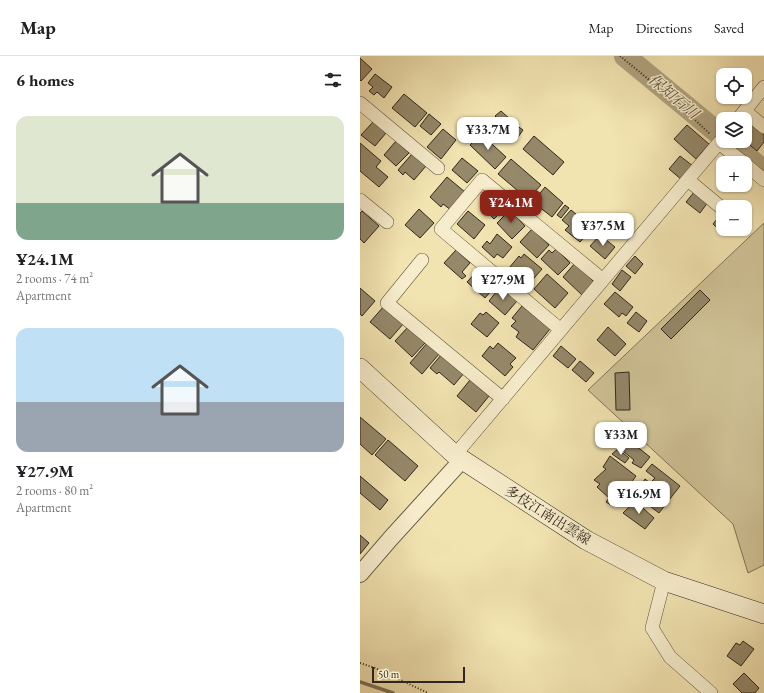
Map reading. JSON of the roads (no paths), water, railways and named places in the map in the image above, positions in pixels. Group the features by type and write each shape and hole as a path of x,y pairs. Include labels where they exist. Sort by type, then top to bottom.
{"main road":[{"name":"多伎江南出雲線","path":"360,368 459,458 586,540 664,581 764,614"}],"street":[{"path":"744,112 764,87"},
{"path":"360,103 438,168"},
{"path":"752,120 764,126"},
{"path":"360,574 459,458 503,399 716,146"},
{"path":"729,148 736,156"},
{"path":"752,170 764,180"},
{"path":"561,330 441,229 482,180 603,280"},
{"path":"688,180 716,203"},
{"path":"360,200 387,222"},
{"path":"422,260 387,303 503,399"},
{"path":"664,581 652,628 670,657 711,693"}],"waterway":[{"name":"保知石川","path":"625,56 716,131"},
{"name":"保知石川","path":"736,148 764,171"},
{"path":"360,682 393,693"}]}
